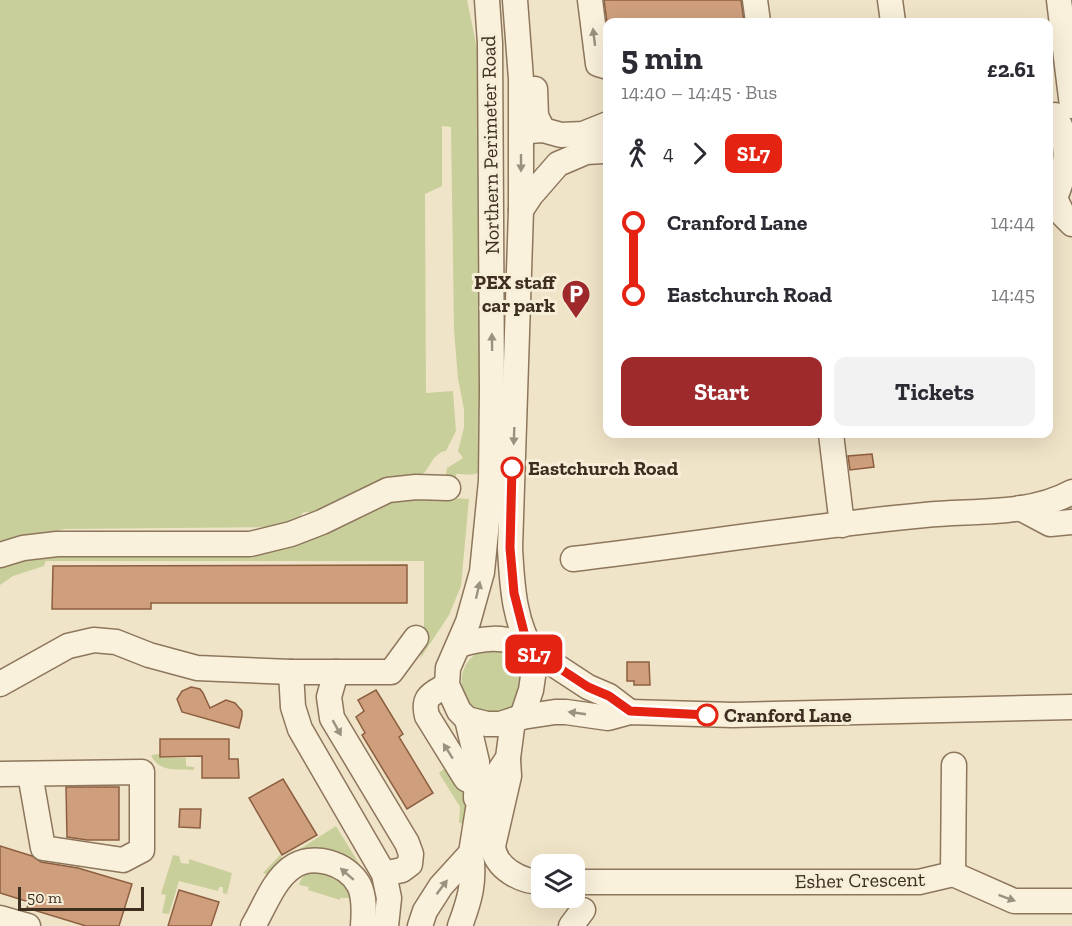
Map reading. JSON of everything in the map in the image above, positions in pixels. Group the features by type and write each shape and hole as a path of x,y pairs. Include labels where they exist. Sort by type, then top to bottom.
{"street":[{"name":"Northern Perimeter Road","path":"459,645 476,600 482,572 490,481 492,391 490,44 487,0"},
{"name":"Northern Perimeter Road","path":"515,0 521,68 532,131 521,210 510,548 514,593 531,650"},
{"path":"529,0 532,14 536,116 532,131"},
{"path":"590,0 598,64 603,66"},
{"path":"755,0 757,18"},
{"path":"890,0 892,18"},
{"path":"1053,195 1063,177 1066,151 1062,113 1059,0"},
{"path":"490,133 532,131 561,135 584,134 603,127"},
{"path":"521,210 558,164 586,152 603,151"},
{"path":"1053,199 1063,215 1072,224"},
{"path":"831,438 842,525"},
{"path":"0,555 23,548 57,544 250,544 291,534 322,522 388,490 416,487 448,488"},
{"path":"573,559 925,515 1027,512 1045,504 1069,501"},
{"path":"1027,512 1050,524 1072,522"},
{"path":"0,684 68,646 94,640 116,642 149,655 197,668 291,672 391,672 416,638"},
{"path":"460,926 470,897 474,875 471,852 483,784 467,719 453,701 447,685 448,668 459,645 490,638 507,639 531,650 630,711"},
{"path":"531,650 531,690 518,718 508,758 508,776 493,846 497,860 517,876 531,881"},
{"path":"291,672 293,707 300,729 384,874 389,898 386,926"},
{"path":"336,672 329,697 332,718 407,843 411,854 410,864 402,870 384,874"},
{"path":"447,685 426,700 424,706 427,716 466,779 483,784"},
{"path":"467,719 487,724 501,724 518,718 566,711 608,718 630,711 733,715 1072,707"},
{"path":"483,784 508,758"},
{"name":"Esher Crescent","path":"585,882 918,882 953,874 954,765"},
{"path":"0,774 142,772 142,850 123,860 43,848 30,774"},
{"path":"420,926 425,911 441,886 471,852"},
{"path":"253,926 279,880 291,867 308,860 326,861 346,870 360,886 364,909 363,926"},
{"path":"953,874 1014,901 1072,901"},
{"path":"0,918 28,926"}],"green space":[{"path":"0,0 467,0 478,53 481,470 473,474 456,474 455,482 445,481 447,468 463,458 458,451 464,427 464,409 458,379 454,330 451,127 442,126 442,186 425,194 426,393 453,391 456,431 446,451 434,458 425,472 411,482 332,514 304,512 300,516 302,519 277,527 64,529 0,545"},
{"path":"390,494 469,499 461,586 449,615 420,659 424,641 424,561 46,561 44,566 13,576 0,585 0,555 310,538"},
{"path":"505,650 517,658 523,666 524,677 519,698 508,711 498,713 477,709 469,703 462,688 464,669 471,658 482,651"},
{"path":"160,754 160,758 186,758 186,766 194,767 194,770 175,770 159,765 151,755"},
{"path":"447,766 467,797 466,824 459,823 460,807 439,773"},
{"path":"336,826 371,883 349,858 325,848 310,848 297,852 285,860 270,876 263,873 280,855 284,859"},
{"path":"173,855 179,856 181,863 189,864 189,859 232,873 227,894 223,893 223,887 219,887 218,891 179,881 169,914 162,913 166,895 161,894"},
{"path":"320,866 343,875 355,904 351,904 351,898 340,898 340,900 299,885 304,875"}],"building":[{"path":"604,0 741,0 743,18 606,18"},
{"path":"872,454 874,467 850,470 848,456"},
{"path":"407,565 407,603 151,603 151,609 52,609 53,566"},
{"path":"627,662 649,662 650,685 634,685 634,681 627,681"},
{"path":"191,687 200,689 210,708 226,700 235,703 242,711 239,728 182,712 177,699 182,691"},
{"path":"376,690 403,734 399,737 433,793 407,809 362,735 365,733 356,717 364,711 358,700"},
{"path":"160,739 229,739 229,759 238,759 239,778 202,778 202,756 160,757"},
{"path":"283,779 317,835 282,855 249,798"},
{"path":"66,787 119,787 119,840 87,840 67,837"},
{"path":"180,809 201,809 200,828 179,827"},
{"path":"0,846 32,856 41,862 78,868 132,884 119,926 86,926 27,908 29,902 0,893"},
{"path":"179,890 219,902 211,926 168,926"}],"bus line":[{"name":"SL7","path":"512,468 510,548 514,593 527,644 536,656 556,666 576,681 609,696 630,711 707,715"}],"place":[{"name":"PEX staff car park","path":"576,320"},
{"name":"Eastchurch Road","path":"512,468"},
{"name":"Cranford Lane","path":"707,715"}]}
